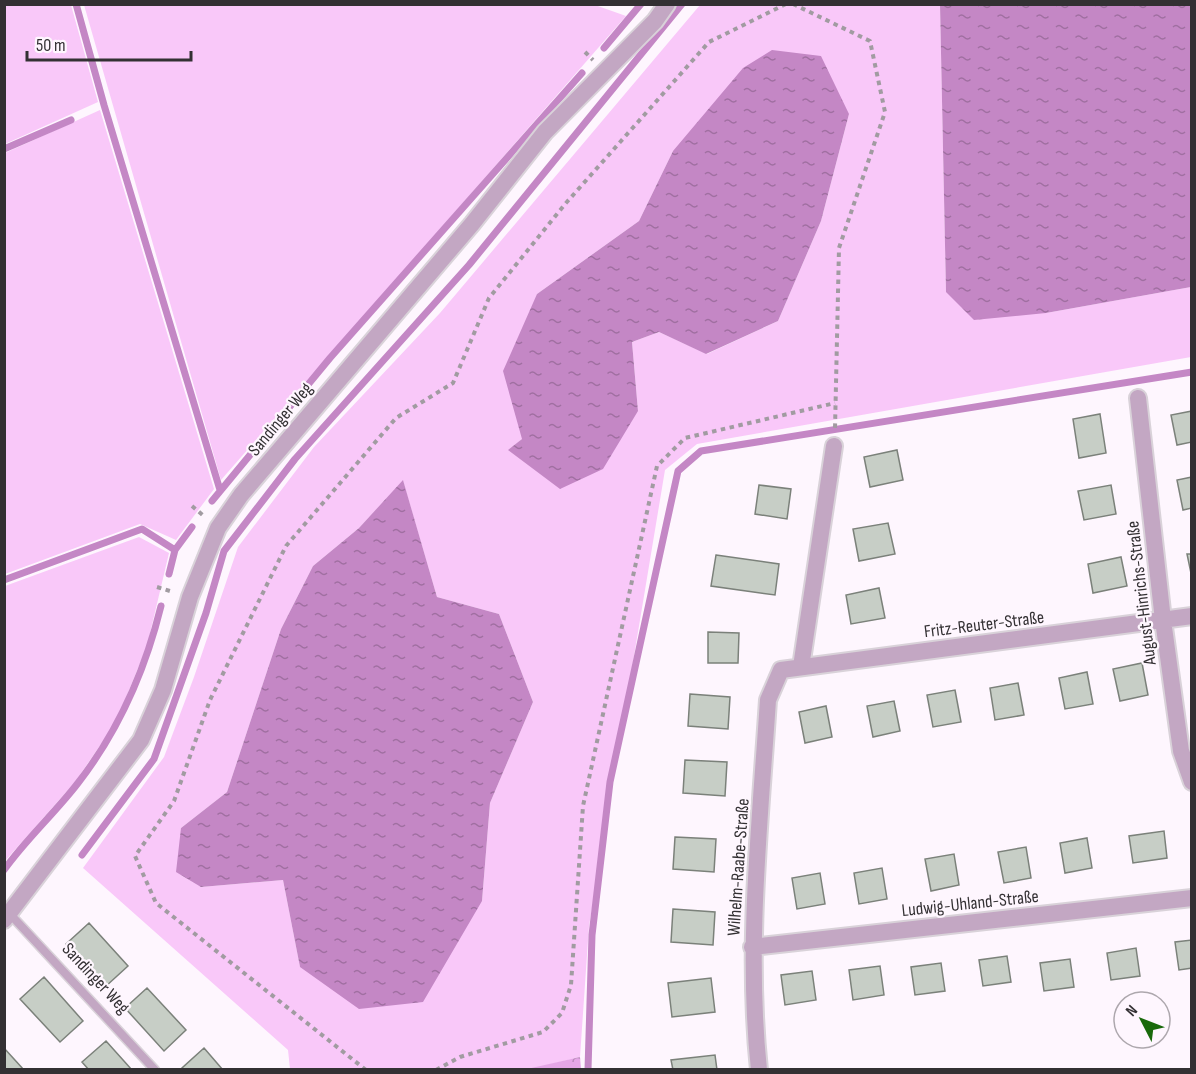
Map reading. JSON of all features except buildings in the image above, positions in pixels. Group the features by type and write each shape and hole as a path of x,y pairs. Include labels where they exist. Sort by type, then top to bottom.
{"street":[{"name":"Sandinger Weg","path":"7,916 141,740 164,690 190,597 214,538 241,495 472,224 545,132 655,21 667,4"},
{"name":"August-Hinrichs-Straße","path":"1138,398 1162,620 1181,751 1191,782"},
{"path":"801,667 834,446"},
{"name":"Fritz-Reuter-Straße","path":"781,670 1191,616"},
{"name":"Wilhelm-Raabe-Straße","path":"759,1070 754,1024 752,947 768,700 781,670"},
{"name":"Ludwig-Uhland-Straße","path":"752,947 1191,898"}],"lane":[{"name":"Sandinger Weg","path":"7,916 155,1070"}],"path":[{"path":"366,1070 156,903 135,856 174,801 210,700 286,546 396,418 453,383 489,298 566,203 709,42 786,4"},
{"path":"793,4 870,41 885,112 839,248 835,418"},
{"path":"436,1070 460,1058 543,1032 562,1013 571,985 583,806 657,466 685,438 835,403"}],"shaded area":[{"path":"4,5 71,5 98,102 5,144"},
{"path":"84,5 595,5 626,16 221,480"},
{"path":"700,5 940,5 946,291 1046,313 1191,287 1191,357 697,444 665,470 589,926 580,1057 527,1070 290,1069 288,1050 83,868 164,757 238,547 314,447 440,313","holes":["849,114 821,221 778,321 707,354 659,332 632,342 638,411 509,451 522,439 537,294 639,221 673,151","403,481 437,597 499,614 533,702 490,803 482,901 300,967 283,880 201,887 181,828 227,792 281,629 313,566 359,528"]},
{"path":"100,110 214,489 176,540 140,524 5,574 5,153"},
{"path":"139,537 169,553 147,646 116,722 75,782 5,861 5,586"}],"green space":[{"path":"580,1057 581,1069 527,1069"}],"water":[{"path":"940,5 1191,5 1191,287 1046,313 974,320 946,292"},
{"path":"772,50 821,56 849,114 821,221 778,321 706,354 659,332 632,342 638,411 603,469 560,489 508,450 522,439 503,371 537,294 639,221 673,151 743,68"},
{"path":"403,480 437,597 499,614 533,702 490,803 482,901 423,1002 359,1009 300,967 283,880 201,887 176,872 181,828 227,792 281,629 313,566 359,528"}],"waterway":[{"path":"76,4 104,105 220,490"},
{"path":"604,48 641,4"},
{"path":"82,855 154,759 206,613 224,551 295,459 469,265 682,4"},
{"path":"212,501 330,358 582,73"},
{"path":"4,149 71,120"},
{"path":"588,1070 592,935 610,782 678,471 701,451 1192,372"},
{"path":"169,574 175,550 192,527"},
{"path":"4,580 142,529 175,550"},
{"path":"4,870 78,783 106,742 139,676 161,606"}]}
